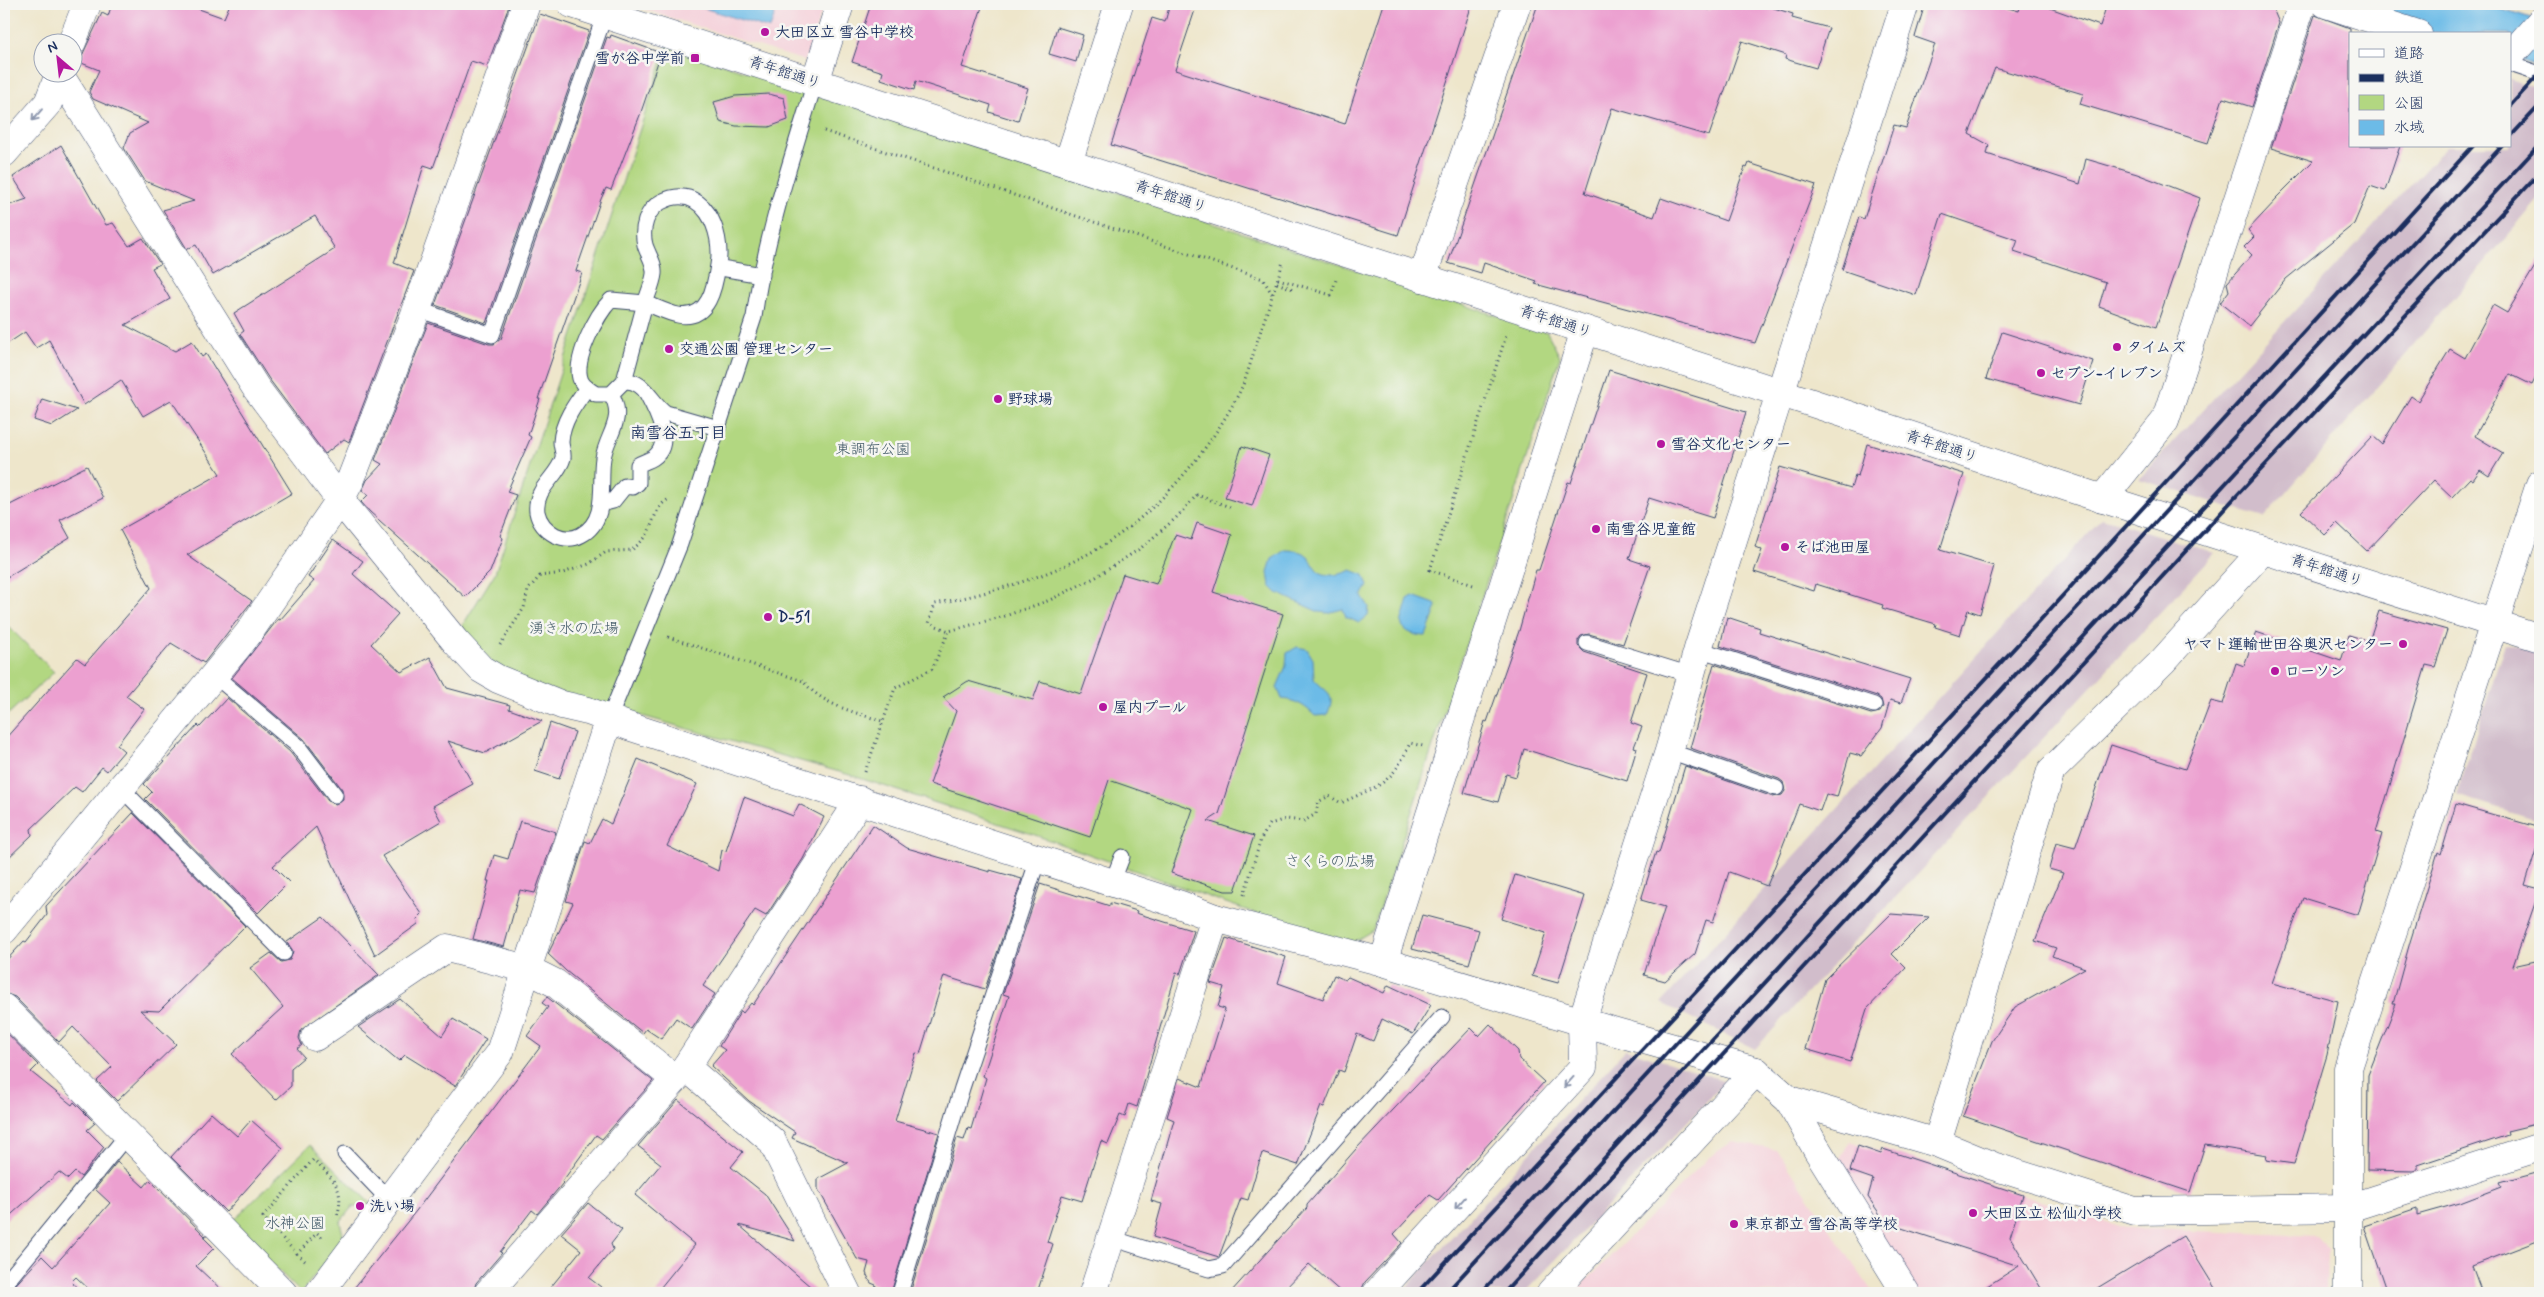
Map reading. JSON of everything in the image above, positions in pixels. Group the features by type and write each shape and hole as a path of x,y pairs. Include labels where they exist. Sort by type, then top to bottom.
{"street":[{"path":"76,32 87,4"},
{"path":"4,930 248,634 340,500 351,478 417,309 526,4"},
{"name":"青年館通り","path":"572,4 1781,393 2102,499 2540,638"},
{"path":"815,82 840,4"},
{"path":"1068,163 1119,4"},
{"path":"1422,278 1517,4"},
{"path":"1377,1293 1583,1067 1582,1022 1669,751 1698,649 1905,4"},
{"path":"2102,499 2165,421 2302,4"},
{"path":"2326,4 2412,32"},
{"path":"2512,54 2540,22"},
{"path":"4,153 48,103 56,82"},
{"path":"66,82 256,388 340,500 455,641 481,669 498,679 562,705 588,711 1216,918 1383,962 1582,1022 1756,1071 1789,1100 1816,1148 1906,1293"},
{"path":"1383,962 1585,330"},
{"path":"2348,1293 2348,1068 2540,484"},
{"path":"1937,1143 2051,771 2162,662 2263,550"},
{"path":"319,1293 500,1052 609,719"},
{"path":"488,1293 680,1073 854,798"},
{"path":"1093,1293 1216,918"},
{"path":"316,1037 447,948 527,969 555,983 772,1141 847,1293"},
{"path":"4,1008 283,1293"},
{"path":"1551,1293 1756,1071"},
{"path":"1789,1100 1937,1143 1993,1166 2135,1212 2349,1208 2540,1147"}],"lane":[{"path":"417,309 492,335 605,14"},
{"path":"2512,65 2540,74"},
{"path":"609,719 680,544 696,498 754,317 762,275 802,123 815,82"},
{"path":"645,303 624,381 611,394 596,394 581,381 579,367 591,329 602,309 611,300 645,303 679,316 694,313 706,306 715,288 721,250 717,230 710,215 696,200 678,197 661,202 649,213 643,226 645,245 652,260 655,273 645,303"},
{"path":"718,265 721,268 762,275"},
{"path":"624,381 631,380 646,392 658,408 666,413 718,428"},
{"path":"587,388 570,412 561,442 563,458 540,494 537,509 540,522 558,536 570,539 586,532 597,516 601,504 603,458 618,415 615,400 611,394"},
{"path":"601,504 613,501 625,486 633,487 638,483 638,465 655,457 659,449 662,434 661,423 646,392"},
{"path":"1587,643 1691,675"},
{"path":"1698,649 1874,706"},
{"path":"214,675 297,745 335,795"},
{"path":"1669,751 1776,788"},
{"path":"121,788 284,954"},
{"path":"1112,883 1122,857"},
{"path":"900,1293 962,1088 1038,859"},
{"path":"1111,1238 1209,1269 1223,1266 1442,1017"},
{"path":"4,1284 128,1134"},
{"path":"346,1154 388,1200"}],"path":[{"path":"802,123 1263,279 1273,295 1243,383 1217,431 1184,475 1137,520 1088,555 1037,578 983,594 936,604 929,623 949,631 1005,616 1050,600 1096,577 1142,548 1176,518 1197,495 1230,507"},
{"path":"1293,289 1278,281 1331,295 1339,271"},
{"path":"1430,570 1506,335"},
{"path":"481,669 494,658 524,608 528,590 540,576 563,573 589,564 606,552 632,550 646,536 654,516 664,502 675,495 696,498"},
{"path":"644,630 803,681 812,692 823,700 882,721"},
{"path":"854,798 895,688 932,669 949,631"},
{"path":"1241,904 1261,839 1270,824 1286,819 1304,821 1316,814 1318,802 1329,796 1341,804 1386,782 1399,767 1410,743 1450,754"},
{"path":"297,1254 263,1217 313,1160 338,1186 341,1204 334,1224"},
{"path":"308,1242 317,1233 324,1239 329,1232"}],"shaded area":[{"name":"大田区立 雪谷中学校","path":"628,4 824,4 805,61"},
{"path":"2512,80 2540,90 2540,198 2264,518 2139,479 2445,148 2512,148"},
{"path":"2102,518 2215,553 1755,1049 1661,1003"},
{"path":"2505,643 2540,652 2540,821 2457,795"},
{"path":"1626,1049 1726,1081 1524,1293 1401,1293"},
{"name":"大田区立 松仙小学校","path":"1850,1141 2126,1228 2316,1236 2328,1249 2327,1293 1918,1293 1836,1165"},
{"name":"東京都立 雪谷高等学校","path":"1732,1142 1777,1150 1873,1293 1574,1293 1708,1158"}],"green space":[{"name":"東調布公園","path":"667,46 1547,332 1560,357 1373,930 1347,946 1035,835 850,775 505,677 461,628 495,573"},
{"path":"4,622 54,672 4,718"},
{"name":"水神公園","path":"310,1145 371,1204 368,1206 352,1207 340,1222 344,1238 301,1293 231,1223"}],"water":[{"path":"691,4 778,4 770,29"},
{"path":"2329,4 2488,4 2540,21 2540,67 2512,56 2512,32 2428,32"},
{"path":"1285,550 1306,554 1320,573 1329,575 1351,570 1364,575 1368,586 1362,596 1369,607 1368,616 1359,623 1346,617 1343,609 1327,613 1319,612 1277,593 1270,586 1268,572 1272,559"},
{"path":"1413,596 1435,604 1437,607 1426,636 1408,632 1401,623 1408,599"},
{"path":"1297,647 1307,649 1313,659 1314,679 1331,697 1327,715 1315,716 1300,704 1282,699 1277,687 1286,666 1287,653"}],"building":[{"path":"112,4 185,4 224,18 230,4 502,4 509,6 487,66 471,61 433,168 424,165 394,263 414,271 349,442 344,439 325,454 269,379 240,334 244,331 234,313 335,249 315,216 213,275 196,245 187,249 163,210 194,201 145,181 124,148 130,133 148,123 93,99 89,92 99,70 82,63 82,56 102,13 108,16"},
{"path":"871,4 983,4 962,67 1028,88 1018,121 989,112 991,105 916,81 914,90 881,79 883,72 852,62"},
{"path":"1170,4 1197,4 1175,70 1345,124 1384,4 1472,4 1398,235 1111,145 1152,18 1165,22"},
{"path":"1538,4 1690,4 1710,10 1712,4 1761,4 1793,14 1792,18 1829,28 1816,68 1785,59 1786,55 1742,41 1709,136 1612,108 1585,193 1654,217 1661,198 1726,221 1745,167 1747,168 1749,163 1816,185 1755,343 1535,284 1537,281 1484,263 1481,273 1448,263"},
{"path":"1925,4 1994,4 2019,11 2021,4 2052,4 2050,8 2100,26 2107,4 2271,4 2279,23 2252,107 2223,98 2208,143 2080,104 2083,94 1995,68 1969,134 1989,145 1987,154 2080,184 2086,159 2137,174 2200,198 2156,327 2099,306 2106,282 2014,251 2018,240 1942,214 1916,295 1842,270 1859,217 1864,219 1894,125 1906,128 1935,44 1915,37"},
{"path":"540,14 589,31 486,323 435,305"},
{"path":"2315,15 2350,28 2349,148 2399,148 2385,191 2370,186 2354,224 2286,279 2249,326 2220,303 2229,291 2227,283 2252,255 2244,247 2254,237 2248,230 2276,198 2313,161 2271,148"},
{"path":"1057,27 1083,35 1076,62 1049,54"},
{"path":"611,35 661,53 640,115 611,190 606,188 601,199 576,271 582,273 538,399 540,399 528,435 531,437 507,492 516,495 500,536 503,538 490,572 465,597 370,512 361,502 368,495 362,491 367,480 382,464 375,460 428,323 489,344 494,344 501,339 607,37 610,38"},
{"path":"769,94 784,98 788,120 769,127 736,126 720,122 714,102 735,96"},
{"path":"61,145 106,225 113,223 129,246 143,238 160,264 152,268 170,299 125,325 175,351 192,341 202,357 206,354 292,493 187,555 252,601 204,663 171,643 126,696 144,709 117,745 124,751 107,771 102,767 82,792 75,787 31,829 32,835 4,862 4,740 77,658 85,664 151,588 120,530 220,474 171,400 143,416 121,380 84,405 49,340 36,348 25,332 4,346 4,207 27,199 13,177"},
{"path":"2540,258 2540,369 2532,385 2510,374 2475,436 2503,453 2489,476 2480,470 2473,480 2470,478 2452,497 2434,480 2367,551 2337,523 2325,535 2301,512 2373,436 2382,444 2411,396 2418,401 2450,349 2465,358 2493,305 2507,313"},
{"path":"2002,332 2093,361 2079,405 1986,379"},
{"path":"1609,370 1746,412 1713,518 1649,498 1629,559 1650,566 1623,644 1589,634 1581,636 1578,640 1578,646 1584,652 1647,673 1631,723 1642,727 1634,747 1637,748 1627,781 1524,749 1516,777 1506,774 1498,802 1464,793 1485,721 1487,722 1519,631 1536,570 1539,570 1568,482 1571,483"},
{"path":"42,399 77,410 52,426 34,420"},
{"path":"1867,444 1964,474 1940,550 1994,566 1980,614 1968,610 1960,635 1935,627 1936,624 1882,608 1883,605 1816,584 1814,591 1754,572 1762,550 1755,547 1780,467 1851,488 1855,475 1858,476"},
{"path":"1242,446 1269,455 1252,506 1225,498"},
{"path":"87,466 103,498 60,520 70,538 4,579 4,508"},
{"name":"屋内プール","path":"1197,523 1232,535 1213,592 1283,614 1219,814 1208,821 1254,836 1235,891 1225,891 1171,873 1193,809 1109,780 1090,837 930,784 956,711 943,697 968,681 1033,700 1040,681 1081,694 1123,574 1156,584 1175,535 1191,540"},
{"path":"333,540 363,561 353,574 398,614 371,644 401,672 430,657 447,688 510,705 509,709 542,721 485,753 448,741 473,784 433,806 441,821 382,856 422,914 417,919 418,924 375,955 316,827 273,866 289,882 258,913 145,799 152,792 144,784 198,725 200,727 227,698 290,752 328,801 336,804 343,799 342,789 304,739 232,678 278,619 280,620 314,581 308,577"},
{"path":"2379,611 2447,630 2435,667 2426,665 2376,832 2382,834 2358,915 2303,898 2272,983 2338,1001 2327,1055 2294,1164 2266,1160 2267,1155 2205,1145 2190,1192 1963,1116 1992,1041 2015,1007 2085,968 2052,956 2056,948 2035,941 2063,873 2049,869 2056,843 2075,848 2111,745 2185,769 2211,701 2223,704 2236,663 2244,666 2256,632 2341,661 2349,635 2369,641"},
{"path":"1727,617 1760,628 1759,632 1910,679 1901,703 1890,700 1882,728 1861,756 1850,753 1837,797 1826,794 1820,811 1799,804 1767,886 1729,872 1713,922 1706,920 1695,954 1665,981 1644,975 1665,907 1641,900 1656,852 1659,853 1685,766 1773,797 1782,795 1785,791 1783,782 1779,779 1690,748 1714,664 1871,714 1880,712 1883,707 1881,699 1877,696 1720,646"},
{"path":"550,723 575,732 559,779 535,771"},
{"path":"638,759 697,784 667,846 718,871 722,850 726,851 744,797 793,816 799,804 824,817 803,859 766,916 755,910 703,986 715,994 692,1029 676,1018 661,1039 646,1029 643,1033 566,971 548,954 573,903 566,901 585,841 590,843 602,819 611,824"},
{"path":"2456,804 2540,828 2540,837 2525,885 2540,889 2513,966 2540,960 2540,1123 2507,1131 2508,1135 2418,1165 2418,1169 2413,1171 2367,1170 2368,1075 2396,1004 2393,1004 2410,942 2438,852 2441,854"},
{"path":"133,813 245,926 159,1011 140,1010 176,1044 117,1101 97,1081 112,1067 73,1027 59,1042 15,997 4,993 4,963 24,941 26,942 47,915 46,906"},
{"path":"520,821 556,832 535,893 520,890 504,947 473,939 494,855 508,859"},
{"path":"873,825 907,848 990,872 990,870 1022,879 985,989 944,976 920,1054 916,1053 895,1121 939,1133 891,1293 873,1293 876,1285 871,1283 866,1273 869,1262 857,1259 818,1189 818,1179 848,1163 792,1138 795,1132 749,1101 711,1066 725,1050 719,1046 741,1011 743,1013 751,1003 753,1005"},
{"path":"1515,875 1585,896 1558,983 1532,976 1546,933 1501,919"},
{"path":"1040,884 1110,906 1110,903 1137,911 1136,913 1194,931 1180,974 1176,973 1137,1107 1129,1104 1125,1117 1120,1115 1108,1144 1101,1141 1082,1201 1062,1195 1047,1242 1053,1244 1037,1293 910,1293 957,1138 964,1140 968,1128 971,1129 986,1078 983,1076 1009,996 1003,994"},
{"path":"1891,914 1929,917 1892,954 1906,968 1867,1009 1850,1062 1805,1049 1825,979"},
{"path":"1422,915 1479,930 1469,964 1412,949"},
{"path":"323,917 379,975 301,1030 299,1038 302,1045 297,1049 304,1057 291,1068 291,1086 276,1100 232,1054 283,1007 250,968 271,953 281,962 290,960 293,951 287,942"},
{"path":"1226,938 1286,957 1278,983 1323,999 1334,975 1345,980 1348,977 1384,993 1388,985 1431,1005 1413,1034 1382,1019 1373,1041 1357,1034 1344,1072 1339,1070 1324,1107 1321,1106 1298,1165 1262,1153 1248,1200 1241,1198 1219,1257 1153,1237 1162,1204 1151,1201 1174,1120 1167,1117 1179,1078 1201,1087 1225,1009 1218,1007 1224,987 1210,983"},
{"path":"547,997 653,1081 602,1139 596,1135 563,1183 537,1214 532,1210 500,1252 502,1253 476,1283 473,1293 350,1293 416,1211 541,1046 527,1036 548,1007 542,1003"},
{"path":"400,999 442,1036 453,1019 486,1039 455,1086 405,1055 399,1061 358,1027"},
{"path":"1490,1024 1518,1051 1519,1059 1544,1082 1438,1200 1430,1195 1394,1234 1402,1243 1365,1282 1360,1293 1342,1293 1309,1264 1281,1293 1230,1293 1307,1208 1307,1205 1356,1149 1471,1028 1479,1036"},
{"path":"4,1030 38,1065 31,1072 72,1105 74,1102 95,1123 87,1130 104,1147 81,1177 75,1172 68,1179 59,1172 4,1221"},
{"path":"678,1100 743,1152 731,1167 765,1194 795,1241 739,1225 818,1293 656,1293 695,1245 635,1195 661,1164 638,1146"},
{"path":"211,1113 237,1136 251,1120 283,1148 226,1212 171,1157"},
{"path":"1858,1146 1881,1154 1883,1149 2023,1195 2010,1237 2044,1293 1976,1293 2019,1266 1886,1223 1868,1197 1873,1179 1850,1171"},
{"path":"117,1162 144,1187 150,1180 205,1236 204,1238 214,1248 196,1266 225,1293 93,1293 76,1277 71,1282 83,1293 8,1293 42,1256 53,1267 110,1203 95,1189"},
{"path":"2540,1172 2540,1240 2472,1266 2482,1293 2387,1293 2364,1226 2417,1208 2417,1215 2460,1203 2502,1187 2500,1183"},
{"path":"588,1203 622,1230 611,1244 613,1249 589,1278 609,1293 546,1293 581,1250 561,1234"},
{"path":"2183,1236 2218,1293 2089,1293"}],"railway":[{"path":"2512,104 2540,73"},
{"path":"2512,135 2540,105"},
{"path":"1481,1293 1912,822 2540,144"},
{"path":"1417,1293 2044,616 2471,148"},
{"path":"1446,1293 2500,148"},
{"path":"1504,1293 2240,492 2540,172"}],"place":[{"name":"大田区立 雪谷中学校","path":"765,32"},
{"name":"雪が谷中学前","path":"695,58"},
{"name":"タイムズ","path":"2117,347"},
{"name":"交通公園 管理センター","path":"669,349"},
{"name":"セブン-イレブン","path":"2041,373"},
{"name":"野球場","path":"998,399"},
{"name":"雪谷文化センター","path":"1661,444"},
{"name":"南雪谷児童館","path":"1596,529"},
{"name":"そば池田屋","path":"1785,547"},
{"name":"D-51","path":"768,617"},
{"name":"ヤマト運輸世田谷奥沢センター","path":"2403,644"},
{"name":"ローソン","path":"2275,671"},
{"name":"屋内プール","path":"1103,707"},
{"name":"洗い場","path":"360,1206"},
{"name":"大田区立 松仙小学校","path":"1973,1213"},
{"name":"東京都立 雪谷高等学校","path":"1734,1224"}],"district":[{"name":"南雪谷五丁目","path":"678,432"}],"park label":[{"name":"湧き水の広場","path":"574,628"},
{"name":"さくらの広場","path":"1330,861"}]}
